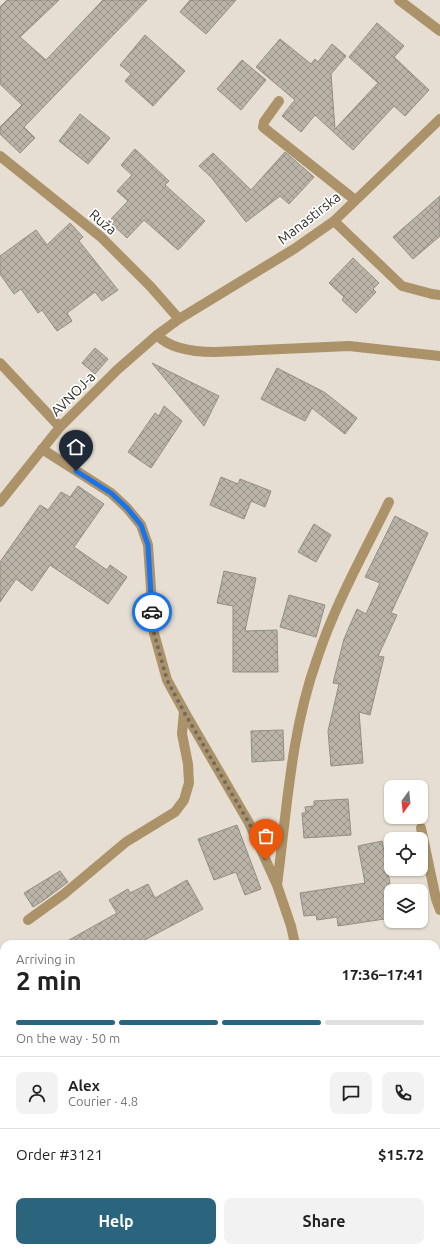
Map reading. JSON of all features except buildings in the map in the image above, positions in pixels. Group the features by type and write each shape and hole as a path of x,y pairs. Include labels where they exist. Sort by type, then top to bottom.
{"street":[{"path":"399,0 440,31"},
{"path":"279,101 264,122 263,127 355,200"},
{"name":"Manastirska","path":"179,319 294,249 334,221 440,119"},
{"name":"Ruža","path":"0,156 101,237 151,287 179,319"},
{"path":"334,221 402,286 440,295"},
{"name":"AVNOJ-a","path":"0,502 60,427 117,370 157,335 179,319"},
{"path":"157,335 174,346 200,352 349,346 440,356"},
{"path":"0,363 60,427"},
{"path":"42,449 111,493 127,508 141,525 148,545 154,633 167,680 249,823 278,885 294,940"},
{"path":"278,885 295,744 316,659 332,619 389,502"},
{"path":"28,920 64,894 126,842 176,812 184,800 189,783 188,764 182,734 184,712"},
{"path":"421,828 436,899 440,910"}],"way so far":[{"path":"152,612 154,633 167,680 249,823 266,860"}],"route":[{"path":"76,471 111,493 127,508 141,525 148,545 152,612"}]}
